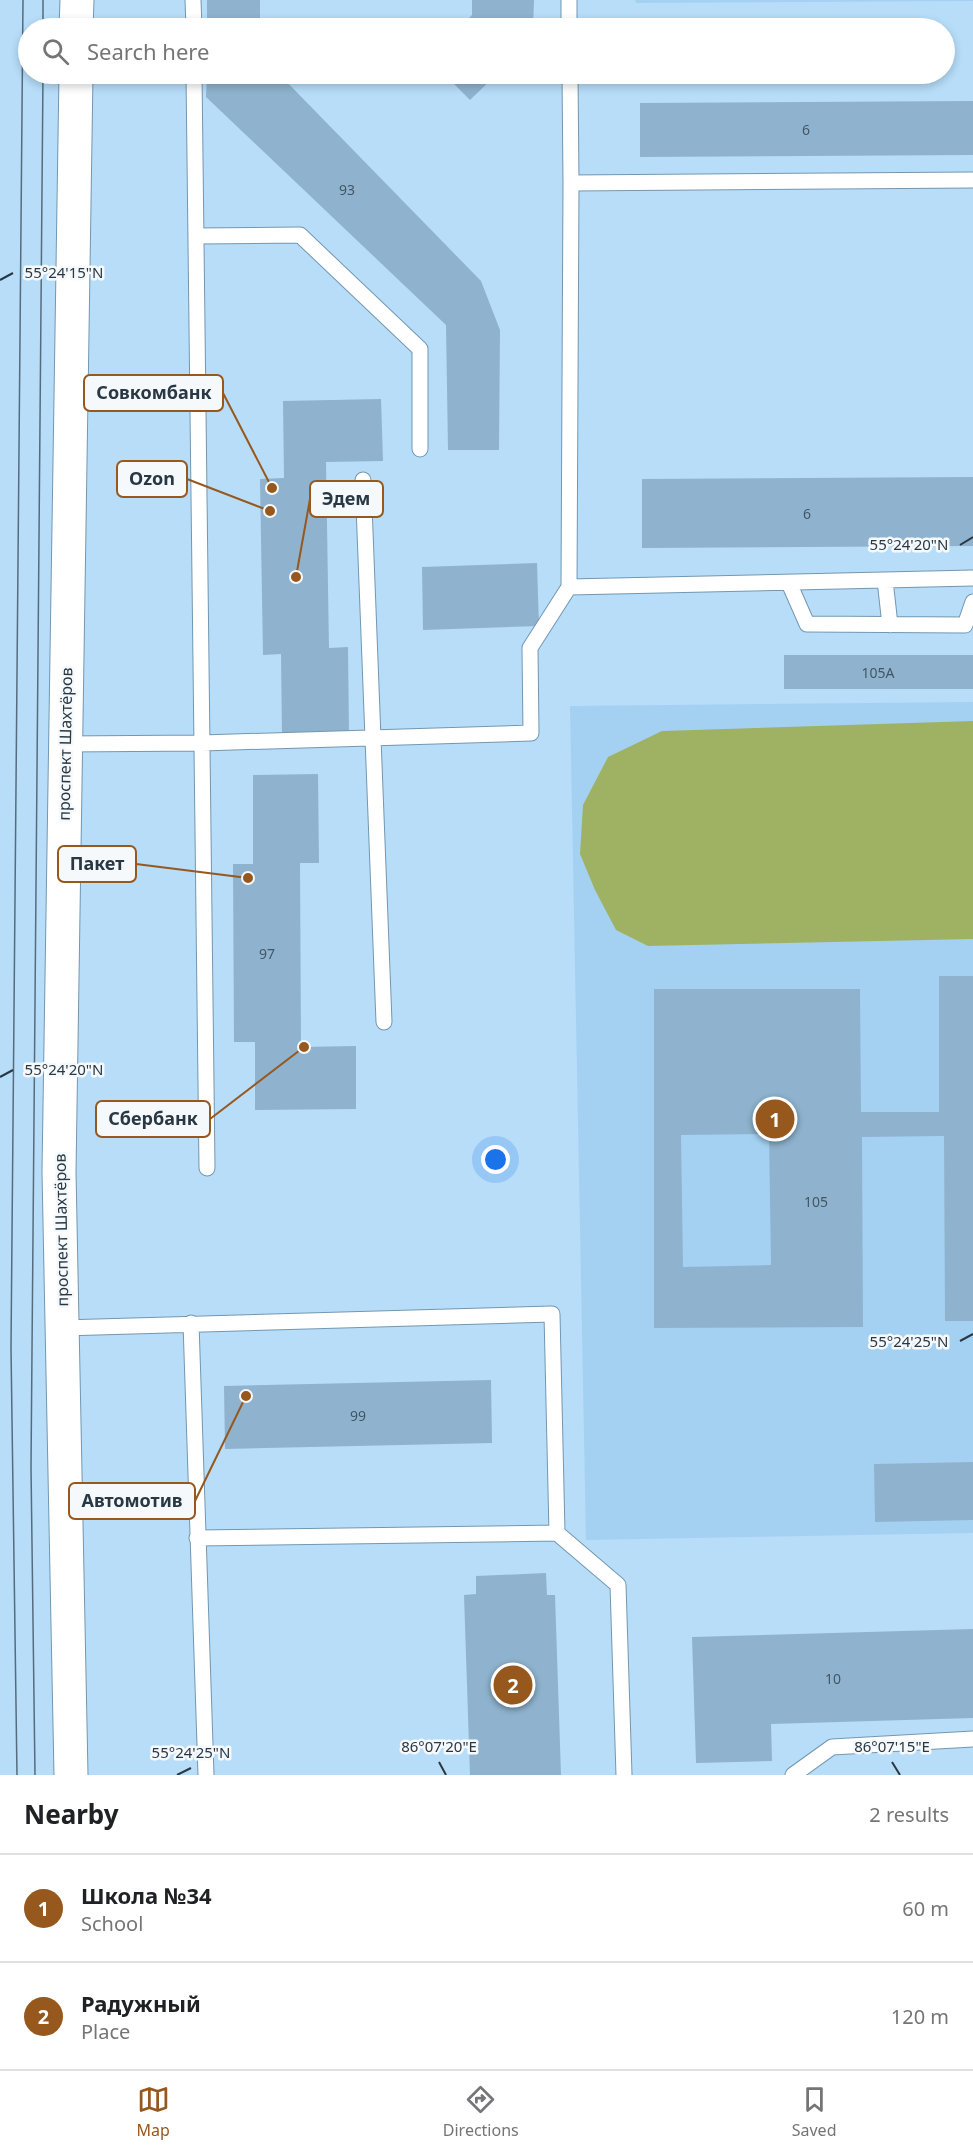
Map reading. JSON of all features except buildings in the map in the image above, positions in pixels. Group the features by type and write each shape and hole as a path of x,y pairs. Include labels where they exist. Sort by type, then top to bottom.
{"main road":[{"path":"76,18 77,0"},
{"name":"проспект Шахтёров","path":"71,1775 58,1172 76,84"}],"lane":[{"path":"193,0 194,18"},
{"path":"569,0 569,18"},
{"path":"194,84 207,1168"},
{"path":"65,744 202,743 531,733 530,648 569,587 572,183 570,84"},
{"path":"572,183 973,180"},
{"path":"196,236 300,235 420,349 420,449"},
{"path":"363,480 384,1022"},
{"path":"569,587 973,578"},
{"path":"885,580 890,625"},
{"path":"789,583 807,624 965,625 973,602"},
{"path":"63,1328 552,1314 557,1533"},
{"path":"191,1323 206,1775"},
{"path":"197,1538 557,1533 618,1585 624,1775"},
{"path":"793,1775 832,1747 973,1739"}],"shaded area":[{"path":"635,0 973,0 973,1 636,3"},
{"path":"973,702 973,1533 586,1540 570,706"}],"green space":[{"path":"973,721 973,939 648,946 616,930 595,890 580,854 583,805 608,757 662,731"}],"tram line":[{"path":"23,0 23,18"},
{"path":"43,0 43,18"},
{"path":"17,1775 11,1348 22,84"},
{"path":"35,1775 31,1467 43,84"}],"place":[{"name":"Совкомбанк","path":"272,488"},
{"name":"Ozon","path":"270,511"},
{"name":"Эдем","path":"296,577"},
{"name":"Пакет","path":"248,878"},
{"name":"Сбербанк","path":"304,1047"},
{"name":"Школа №34","path":"775,1119"},
{"name":"Автомотив","path":"246,1396"},
{"name":"Радужный","path":"513,1685"}]}
